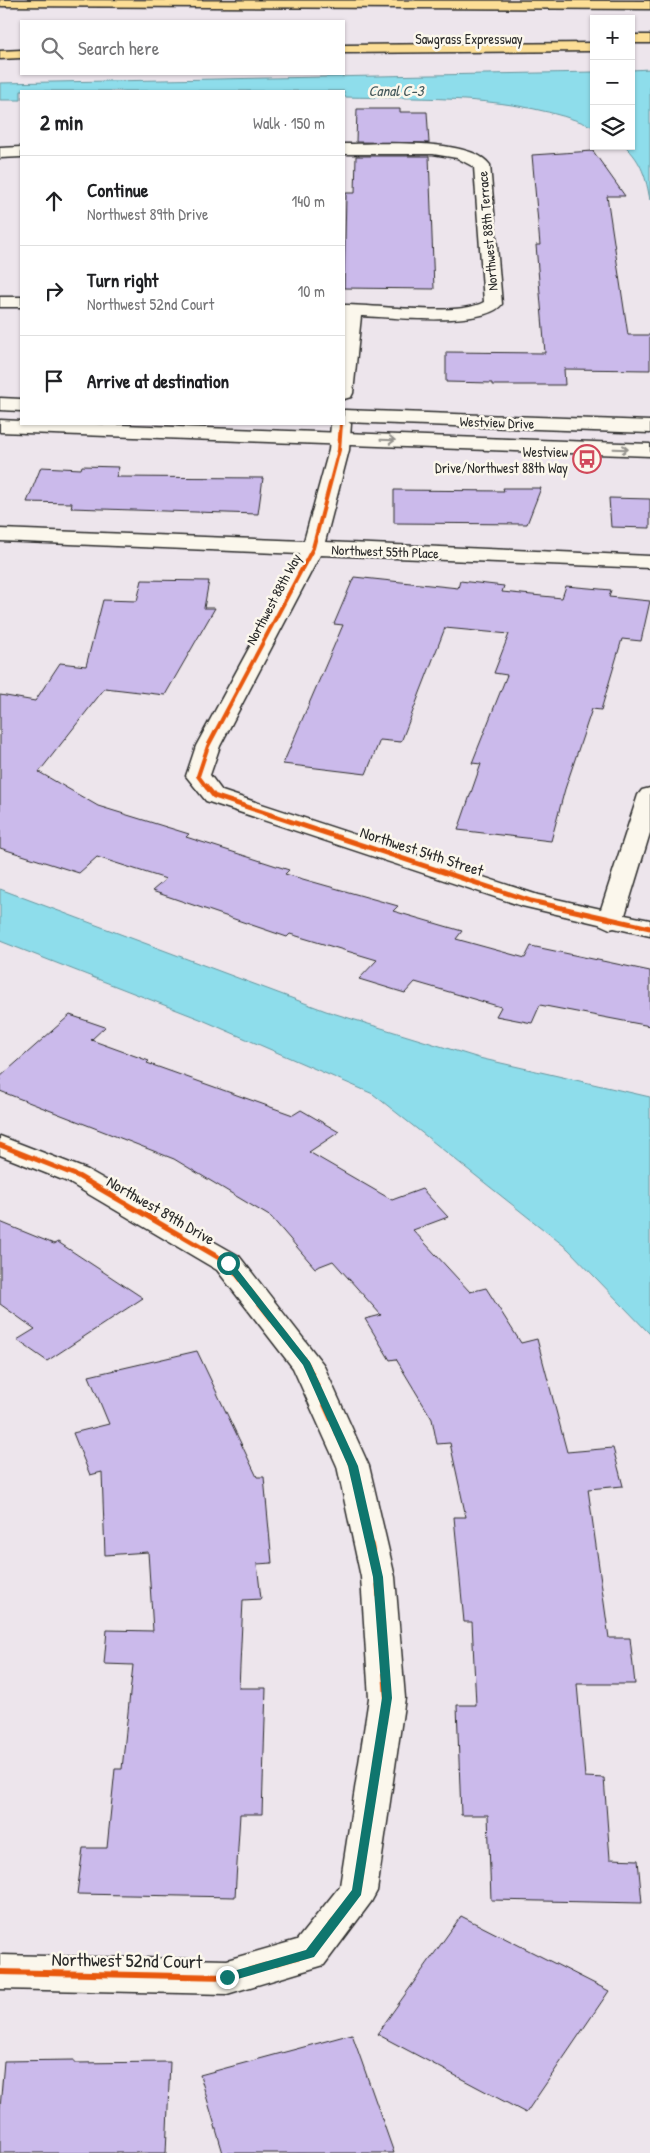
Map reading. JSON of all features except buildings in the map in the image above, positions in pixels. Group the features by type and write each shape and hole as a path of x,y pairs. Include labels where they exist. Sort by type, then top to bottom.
{"highway":[{"path":"536,0 591,5"},
{"path":"0,2 650,5"},
{"name":"Sawgrass Expressway","path":"345,37 590,38"},
{"path":"635,39 650,39"},
{"path":"345,49 590,47"},
{"path":"635,47 650,47"},
{"path":"0,55 20,54"}],"street":[{"name":"Northwest 88th Terrace","path":"345,149 433,149 461,154 482,166 493,304 478,312 450,314 348,311"},
{"path":"0,152 20,152"},
{"path":"0,302 20,302"},
{"path":"345,372 348,311"},
{"path":"0,404 20,405"},
{"name":"Westview Drive","path":"345,416 650,427"},
{"name":"Westview Drive","path":"0,426 340,431 650,450"},
{"name":"Northwest 88th Way","path":"198,776 208,746 313,548 339,450 340,431"},
{"name":"Northwest 55th Place","path":"0,535 650,562"},
{"name":"Northwest 54th Street","path":"198,776 214,796 531,901 610,921 650,928"},
{"path":"610,921 650,795"},
{"name":"Northwest 89th Drive","path":"0,1145 78,1176 228,1263 307,1364 353,1466 378,1577 387,1698 358,1891 310,1953"},
{"name":"Northwest 52nd Court","path":"0,1972 227,1977 310,1953"}],"water":[{"path":"650,69 650,200 642,171 636,158 629,150 635,150 635,70"},
{"name":"Canal C-3","path":"590,72 590,126 564,116 502,104 470,100 345,97 345,90 20,90 20,100 0,100 0,83"},
{"path":"0,889 326,1011 479,1058 650,1097 650,1334 568,1249 373,1094 200,1019 0,941"}],"cycle path":[{"path":"341,425 339,450 313,548 208,746 198,776 214,796 531,901 650,928"},
{"path":"0,1145 78,1176 228,1263 307,1364 353,1466 378,1577 387,1698 358,1891 310,1953 227,1977 0,1972"}],"place":[{"name":"Westview Drive/Northwest 88th Way","path":"587,459"}],"route":[{"path":"227,1977 310,1953 358,1891 387,1698 378,1577 353,1466 307,1364 228,1263"}]}
